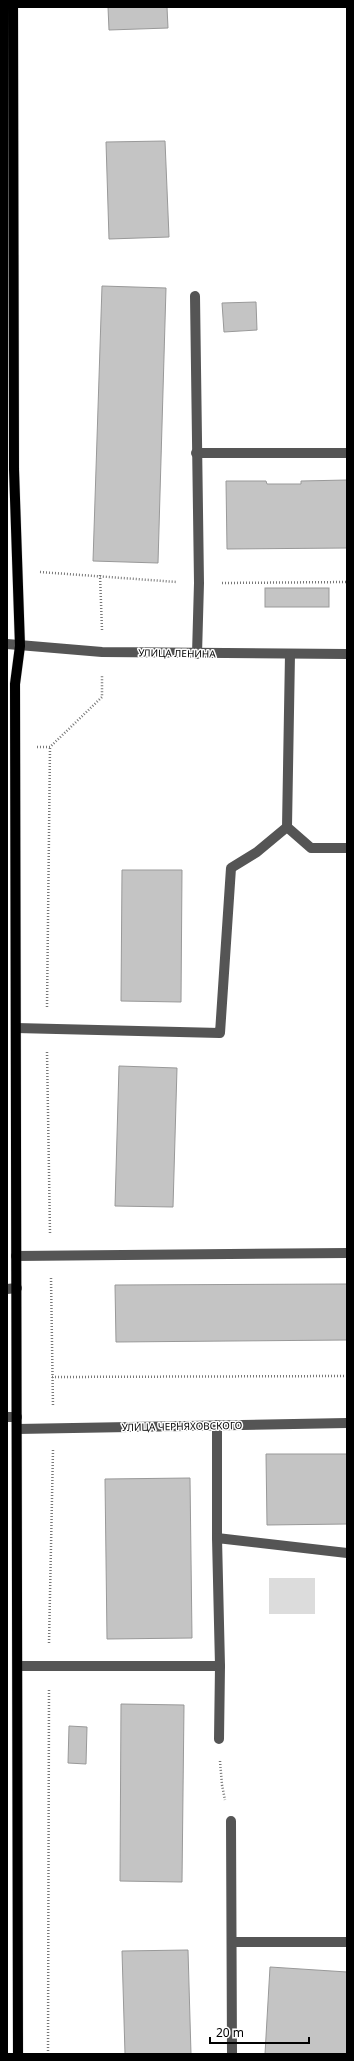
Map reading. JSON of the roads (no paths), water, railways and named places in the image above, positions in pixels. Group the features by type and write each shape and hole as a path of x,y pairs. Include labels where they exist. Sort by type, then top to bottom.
{"main road":[{"path":"13,7 14,469 20,646 15,684 16,1256 12,1288 12,1417 17,1429 18,2054"}],"street":[{"path":"195,296 199,583 198,654"},
{"path":"196,453 347,453"},
{"name":"УЛИЦА ЛЕНИНА","path":"7,644 102,652 198,654 347,654"},
{"path":"16,1028 220,1033 231,868 257,852 287,827 290,654"},
{"path":"287,827 311,848 347,848"},
{"path":"16,1256 347,1254"},
{"name":"УЛИЦА ЧЕРНЯХОВСКОГО","path":"17,1429 347,1423"},
{"path":"217,1425 220,1666 219,1739"},
{"path":"218,1538 347,1553"},
{"path":"18,1666 220,1666"},
{"path":"231,1822 232,2054"},
{"path":"232,1942 347,1942"}]}
